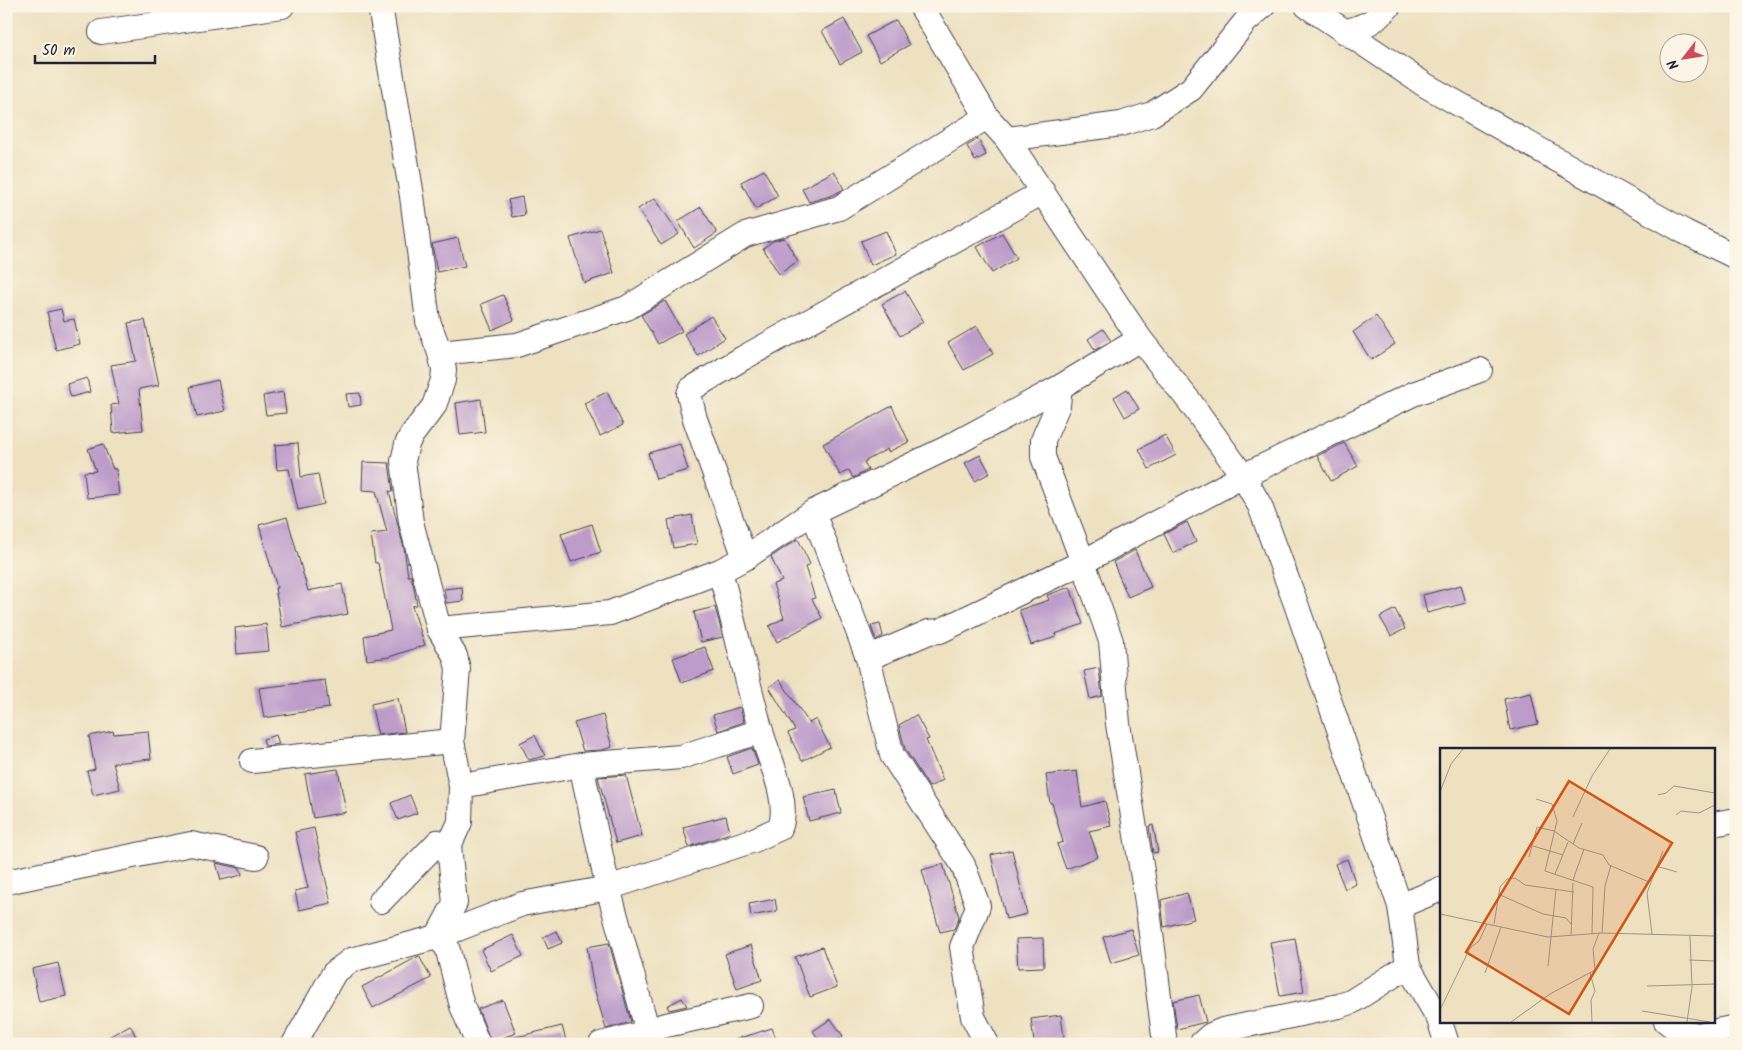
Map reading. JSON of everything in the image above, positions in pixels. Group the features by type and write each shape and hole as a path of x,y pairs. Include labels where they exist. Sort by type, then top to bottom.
{"street":[{"path":"101,32 241,9 282,6"},
{"path":"380,6 412,196 428,320 444,370 444,380 434,406 407,444 403,461 411,522 440,629 455,656 458,669 452,740 461,786 460,822 449,846 455,903 438,937"},
{"path":"921,6 987,117 1007,139 1140,339 1190,402 1242,476 1260,506 1296,604 1400,906 1408,966 1440,1019"},
{"path":"1007,139 1121,124 1152,114 1191,89 1246,21 1263,6"},
{"path":"1307,6 1425,86 1685,232 1736,256"},
{"path":"1345,32 1377,19 1389,6"},
{"path":"440,353 518,345 627,308 745,235 839,208 987,117"},
{"path":"745,558 695,418 689,394 691,390 744,358 1043,192"},
{"path":"440,629 610,613 720,571 745,558 813,512 947,448 1060,387 1140,339"},
{"path":"868,658 929,632 940,631 1083,562 1242,476 1412,394 1480,370"},
{"path":"1060,387 1058,405 1043,440 1043,457 1111,642 1118,724 1147,902 1165,1044"},
{"path":"813,512 868,658 892,755 963,864 978,906 962,947 973,1016 988,1044"},
{"path":"294,1044 334,973 351,960 438,937 522,904 608,888 754,840 780,828 782,804 777,777 761,731 720,571"},
{"path":"461,786 581,765 681,757 761,731"},
{"path":"252,761 452,740"},
{"path":"581,765 608,888 648,1032"},
{"path":"1714,824 1736,820"},
{"path":"381,901 438,842 449,846"},
{"path":"6,882 191,844 256,857"},
{"path":"1400,906 1440,889"},
{"path":"438,937 446,947 462,1006 478,1044"},
{"path":"1201,1044 1211,1035 1223,1030 1345,1004 1408,966"},
{"path":"601,1044 648,1032 662,1026 751,1006"},
{"path":"1441,1022 1447,1044"},
{"path":"1667,1022 1679,1031 1698,1035 1720,1032 1736,1027"}],"building":[{"path":"844,19 862,52 840,64 822,31"},
{"path":"896,20 909,45 880,61 866,36"},
{"path":"978,139 986,155 975,161 967,146"},
{"path":"764,170 778,196 756,209 741,182"},
{"path":"834,171 844,189 833,195 809,202 802,189"},
{"path":"522,197 525,215 512,217 508,200"},
{"path":"655,198 679,234 661,245 638,209"},
{"path":"701,207 717,233 694,248 678,221"},
{"path":"600,229 614,273 584,283 570,238"},
{"path":"886,231 896,254 871,265 861,241"},
{"path":"1002,233 1017,258 992,273 977,247"},
{"path":"458,238 465,266 437,272 432,244"},
{"path":"784,238 798,261 779,274 763,248 773,241"},
{"path":"905,291 923,322 900,336 882,304"},
{"path":"503,295 514,320 492,330 481,304"},
{"path":"665,301 682,331 658,344 641,315"},
{"path":"61,309 64,321 74,319 80,344 56,350 47,312"},
{"path":"711,316 725,338 698,356 684,334"},
{"path":"1376,316 1395,344 1371,360 1353,332"},
{"path":"145,320 159,385 139,389 143,430 113,433 111,405 119,404 111,365 136,361 128,323"},
{"path":"977,326 993,354 964,370 948,343"},
{"path":"1103,329 1111,341 1095,350 1088,339"},
{"path":"87,378 90,392 71,397 67,384"},
{"path":"218,380 225,411 197,417 190,387"},
{"path":"1127,389 1139,409 1125,417 1114,397"},
{"path":"283,392 286,413 266,415 263,396"},
{"path":"607,392 623,425 600,436 584,403"},
{"path":"360,393 361,405 348,407 346,394"},
{"path":"481,399 485,432 460,435 456,403"},
{"path":"892,406 909,442 888,452 887,449 864,462 868,470 853,478 849,470 840,475 823,444"},
{"path":"1165,435 1176,455 1149,469 1139,449"},
{"path":"298,443 301,477 318,474 324,504 298,510 289,469 277,470 275,445"},
{"path":"1344,443 1358,466 1331,481 1317,456"},
{"path":"103,444 113,469 116,469 119,495 87,498 84,472 96,471 88,449"},
{"path":"680,444 688,470 656,479 648,453"},
{"path":"980,455 990,473 975,481 965,463"},
{"path":"363,462 389,463 393,492 389,491 404,548 408,576 411,576 414,588 417,605 412,606 425,645 389,657 367,660 364,636 391,630 378,563 375,563 371,534 387,532 376,491 362,490"},
{"path":"692,515 697,544 673,548 668,520"},
{"path":"287,517 308,591 342,584 348,614 282,627 275,588 277,588 259,525"},
{"path":"1187,522 1196,542 1173,553 1164,534"},
{"path":"592,524 601,552 571,562 561,534"},
{"path":"798,539 810,564 805,567 815,598 812,599 822,618 777,642 769,626 784,618 773,584 782,581 771,557"},
{"path":"1135,550 1151,587 1128,597 1113,562"},
{"path":"1461,585 1466,603 1427,613 1423,595"},
{"path":"462,587 463,601 446,603 444,589"},
{"path":"1070,587 1083,624 1055,634 1056,637 1031,645 1019,610 1049,600 1047,595"},
{"path":"715,607 723,637 701,642 694,612"},
{"path":"1395,609 1405,629 1391,636 1380,617"},
{"path":"266,624 269,651 237,654 235,628"},
{"path":"880,624 883,636 876,640 871,626"},
{"path":"705,647 714,671 682,683 673,658"},
{"path":"1099,668 1102,696 1090,699 1084,671"},
{"path":"325,680 329,708 264,718 259,688"},
{"path":"780,680 809,723 816,719 830,747 802,761 788,733 795,730 769,687"},
{"path":"1531,693 1538,724 1510,730 1504,699"},
{"path":"398,698 405,732 378,735 371,704"},
{"path":"740,707 744,722 718,731 713,715"},
{"path":"603,715 612,747 602,750 583,751 574,723"},
{"path":"916,715 929,739 926,740 943,780 929,787 905,749 899,725"},
{"path":"113,731 114,734 148,731 151,759 113,763 120,789 93,795 87,771 95,769 89,736"},
{"path":"276,735 279,744 265,746 263,739"},
{"path":"535,735 545,756 529,760 520,743"},
{"path":"752,748 758,765 733,774 727,757"},
{"path":"338,769 346,812 313,818 305,774"},
{"path":"1077,771 1082,807 1105,801 1111,826 1089,831 1098,857 1066,869 1057,844 1063,842 1052,803 1050,803 1046,775"},
{"path":"626,775 642,836 616,843 598,777"},
{"path":"836,790 841,813 809,821 803,797"},
{"path":"410,795 417,813 398,820 391,803"},
{"path":"726,816 730,833 689,847 683,827"},
{"path":"1153,825 1158,852 1153,853 1149,826"},
{"path":"314,828 331,903 299,910 295,891 308,888 295,832"},
{"path":"1012,850 1027,914 1006,919 991,855"},
{"path":"1347,859 1356,884 1345,889 1335,864"},
{"path":"216,863 240,868 242,875 221,880"},
{"path":"943,864 959,917 954,929 940,932 922,870"},
{"path":"1187,893 1194,919 1164,927 1161,900"},
{"path":"775,899 777,911 751,916 749,904"},
{"path":"1131,929 1139,955 1111,963 1103,937"},
{"path":"557,931 562,943 548,949 543,937"},
{"path":"513,935 523,956 491,971 481,950"},
{"path":"1043,938 1044,967 1018,968 1016,939"},
{"path":"1295,938 1304,992 1280,996 1270,942"},
{"path":"609,943 631,1022 606,1029 593,984 587,947"},
{"path":"751,945 762,980 737,989 725,954"},
{"path":"822,947 837,987 810,997 795,957"},
{"path":"419,956 431,978 373,1008 362,987"},
{"path":"58,963 66,996 39,1002 32,969"},
{"path":"1199,995 1206,1022 1177,1029 1173,1001"},
{"path":"682,998 687,1006 669,1010 667,1006"},
{"path":"503,1000 516,1033 491,1042 478,1009"},
{"path":"1061,1015 1064,1038 1034,1042 1031,1019"},
{"path":"831,1019 843,1036 832,1044 822,1044 813,1031"},
{"path":"130,1025 140,1044 96,1044"},
{"path":"562,1026 567,1044 509,1044 508,1039"},
{"path":"772,1028 778,1044 731,1044 731,1041"}]}
